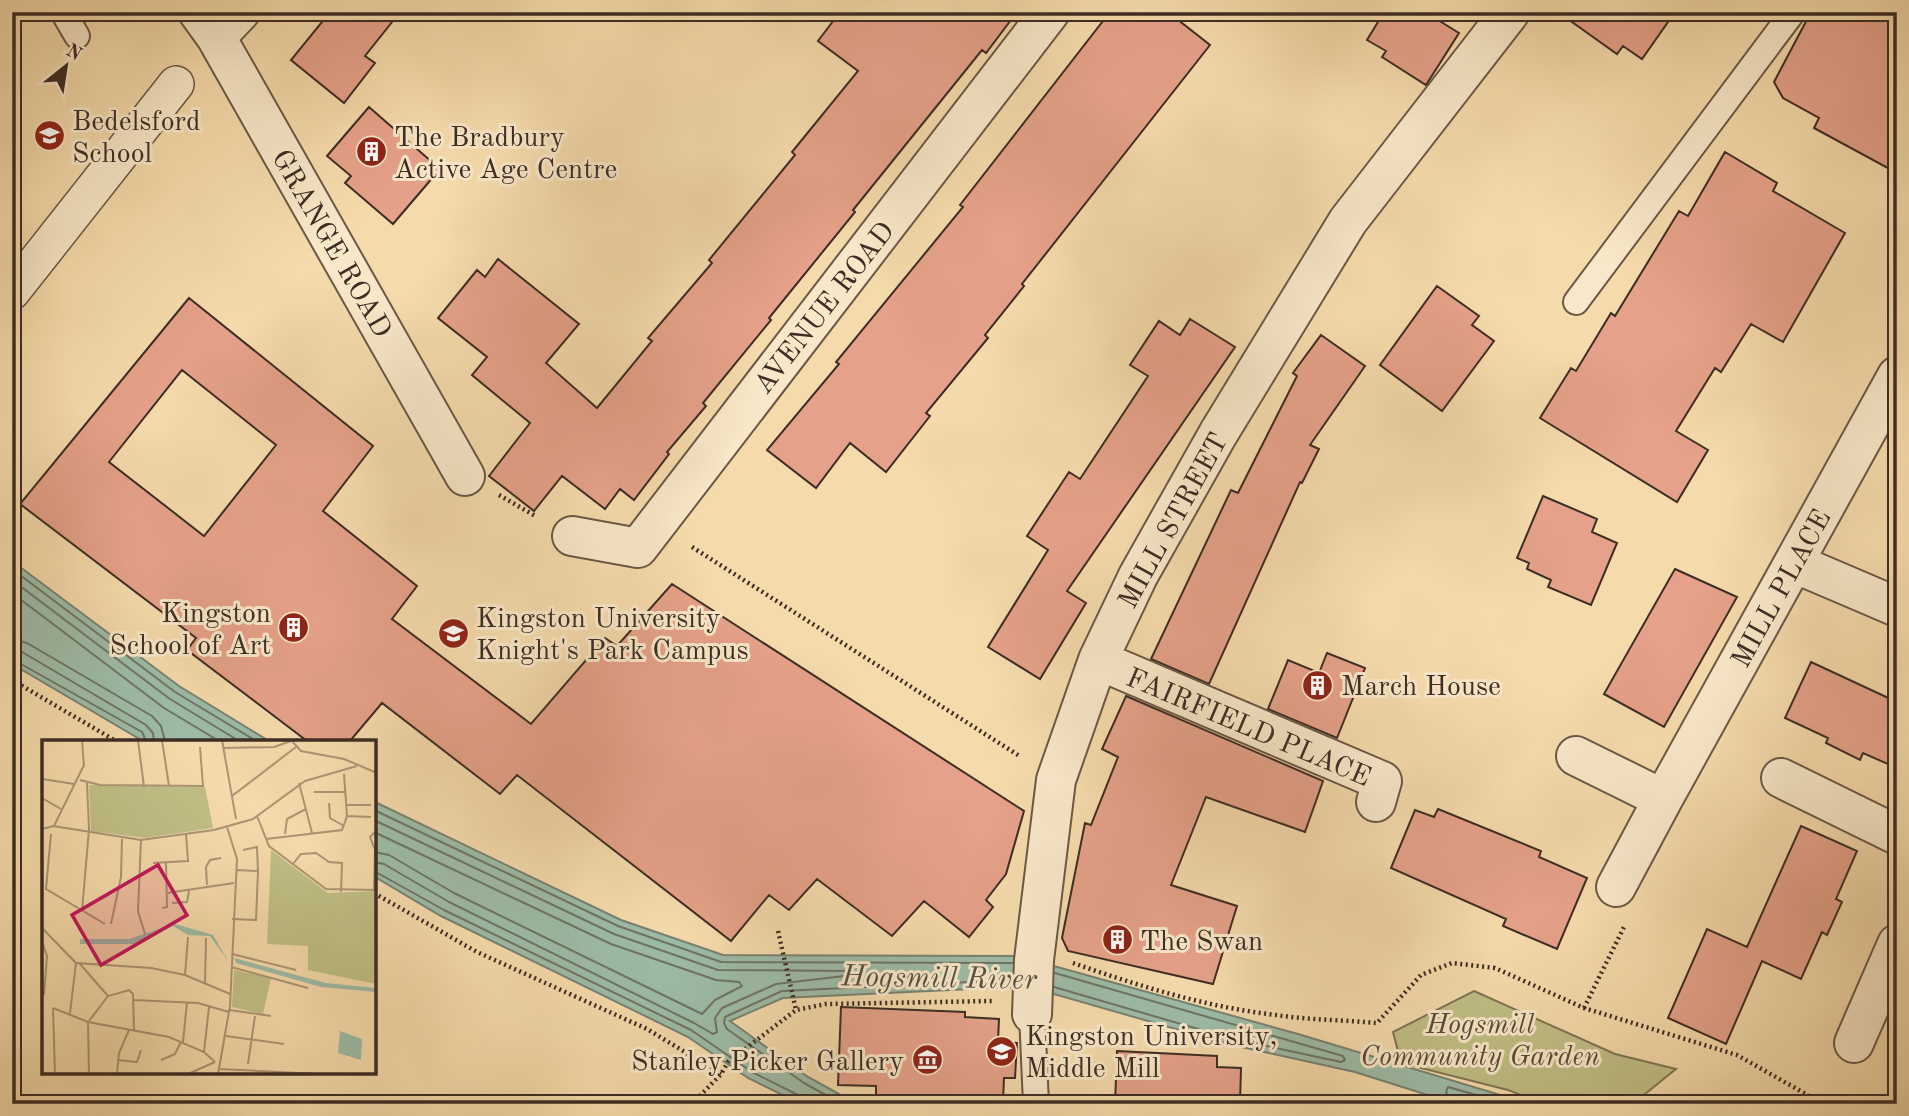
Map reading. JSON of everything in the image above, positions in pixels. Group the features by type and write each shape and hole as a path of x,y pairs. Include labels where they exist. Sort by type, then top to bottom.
{"street":[{"name":"AVENUE ROAD","path":"572,536 638,548 1050,12"},
{"name":"MILL STREET","path":"1033,984 1056,780 1098,660 1138,576 1211,446 1348,221 1510,12"},
{"name":"GRANGE ROAD","path":"218,21 465,476"},
{"path":"12,292 176,84"},
{"name":"MILL PLACE","path":"1616,887 1897,376"},
{"path":"1794,563 1897,607"},
{"name":"FAIRFIELD PLACE","path":"1098,660 1382,781 1376,802"},
{"path":"1576,756 1664,799"},
{"path":"1781,778 1897,835"},
{"path":"1854,1043 1897,944"}],"lane":[{"path":"63,12 77,36"},
{"path":"1576,302 1793,12"},
{"name":"MILL STREET","path":"1033,984 1037,1104"}],"path":[{"path":"465,476 572,536"},
{"path":"656,524 1056,780"},
{"path":"12,680 114,740"},
{"path":"1584,1008 1629,917 1616,887"},
{"path":"376,894 477,952 647,1030 721,1074"},
{"path":"778,931 796,1010"},
{"path":"692,1104 721,1074 728,1062 796,1010 839,1004 978,1000 1033,984 1125,981 1217,1005 1276,1015 1377,1023 1421,975 1452,963 1495,968 1584,1008 1737,1055 1811,1097 1854,1104"}],"green space":[{"name":"Hogsmill Community Garden","path":"1474,991 1615,1054 1676,1069 1645,1094 1648,1104 1544,1104 1508,1090 1401,1063 1393,1032"}],"water":[{"path":"12,561 179,686 267,740 141,740 12,664"},
{"name":"Hogsmill River","path":"376,802 621,920 723,955 1018,956 1298,1034 1530,1104 1456,1104 1355,1072 1228,1044 1054,994 1013,987 783,998 730,1021 808,1077 857,1104 801,1104 748,1078 688,1037 441,916 376,878"}],"building":[{"path":"330,12 400,12 365,56 375,63 344,103 291,60"},
{"path":"840,12 1017,12 986,53 982,50 853,210 855,212 703,403 706,406 667,452 669,454 634,500 620,489 605,509 562,476 534,511 489,476 530,423 472,375 487,357 438,318 477,270 485,277 498,259 579,324 546,363 597,408 652,341 648,338 712,263 709,260 795,155 792,152 858,71 818,41"},
{"path":"1110,12 1168,12 1210,45 1022,284 1024,286 985,335 988,338 926,413 930,416 886,472 850,443 816,488 767,450 963,207 960,205"},
{"path":"1384,12 1425,12 1459,33 1426,85 1382,57 1386,51 1367,40"},
{"path":"1558,12 1675,12 1642,59 1623,46 1617,54"},
{"path":"1811,12 1897,12 1897,173 1814,128 1819,118 1783,98 1774,82"},
{"name":"The Bradbury Active Age Centre","path":"369,107 440,169 393,224 345,183 351,176 327,156"},
{"path":"1725,152 1777,183 1773,191 1845,233 1783,342 1751,324 1721,372 1715,368 1676,431 1708,450 1677,502 1540,418 1571,368 1576,371 1611,313 1615,316 1679,211 1688,216"},
{"path":"1437,286 1479,316 1472,325 1494,341 1442,411 1380,365"},
{"name":"Kingston School of Art","path":"189,298 373,446 323,511 417,586 392,619 531,724 605,638 617,646 672,584 1024,811 1006,874 986,900 993,907 969,937 924,901 892,936 817,879 789,910 769,895 731,941 517,775 500,794 382,703 351,740 306,740 187,650 196,638 20,504","holes":["182,370 276,445 204,536 109,462"]},
{"path":"1190,319 1235,347 1067,591 1086,603 1040,679 988,647 1048,550 1027,536 1069,472 1080,479 1148,376 1130,365 1159,321 1180,335"},
{"path":"1321,335 1365,366 1310,445 1319,449 1302,483 1300,482 1209,684 1151,659 1231,490 1238,493 1297,376 1293,373"},
{"path":"1543,496 1597,519 1592,532 1617,543 1591,605 1548,587 1551,580 1527,569 1529,563 1517,558"},
{"path":"1675,569 1737,597 1664,727 1604,694"},
{"name":"March House","path":"1327,653 1365,668 1337,738 1268,709 1288,660 1319,673"},
{"path":"1811,662 1897,702 1897,768 1863,753 1860,760 1826,743 1828,738 1785,718"},
{"path":"1126,696 1323,781 1305,832 1206,797 1171,885 1237,906 1213,984 1068,951 1062,938 1085,823 1091,825 1118,757 1102,749"},
{"path":"1438,809 1541,851 1539,857 1587,878 1557,949 1503,926 1506,919 1391,868 1415,810 1434,817"},
{"path":"1801,826 1857,851 1836,899 1842,902 1827,935 1822,932 1801,979 1762,961 1726,1044 1668,1018 1707,929 1747,947"},
{"name":"Stanley Picker Gallery","path":"841,1007 965,1012 965,1017 999,1019 998,1042 1017,1043 1015,1078 1004,1078 1003,1101 971,1099 971,1104 935,1104 936,1098 876,1095 876,1086 838,1085"},
{"path":"1117,1051 1217,1056 1217,1067 1241,1068 1240,1104 1115,1104"}],"place":[{"name":"Bedelsford School","path":"49,136"},
{"name":"The Bradbury Active Age Centre","path":"371,152"},
{"name":"Kingston School of Art","path":"294,628"},
{"name":"Kingston University Knight's Park Campus","path":"453,633"},
{"name":"March House","path":"1318,685"},
{"name":"The Swan","path":"1117,940"},
{"name":"Kingston University, Middle Mill","path":"1002,1051"},
{"name":"Stanley Picker Gallery","path":"927,1060"}]}
